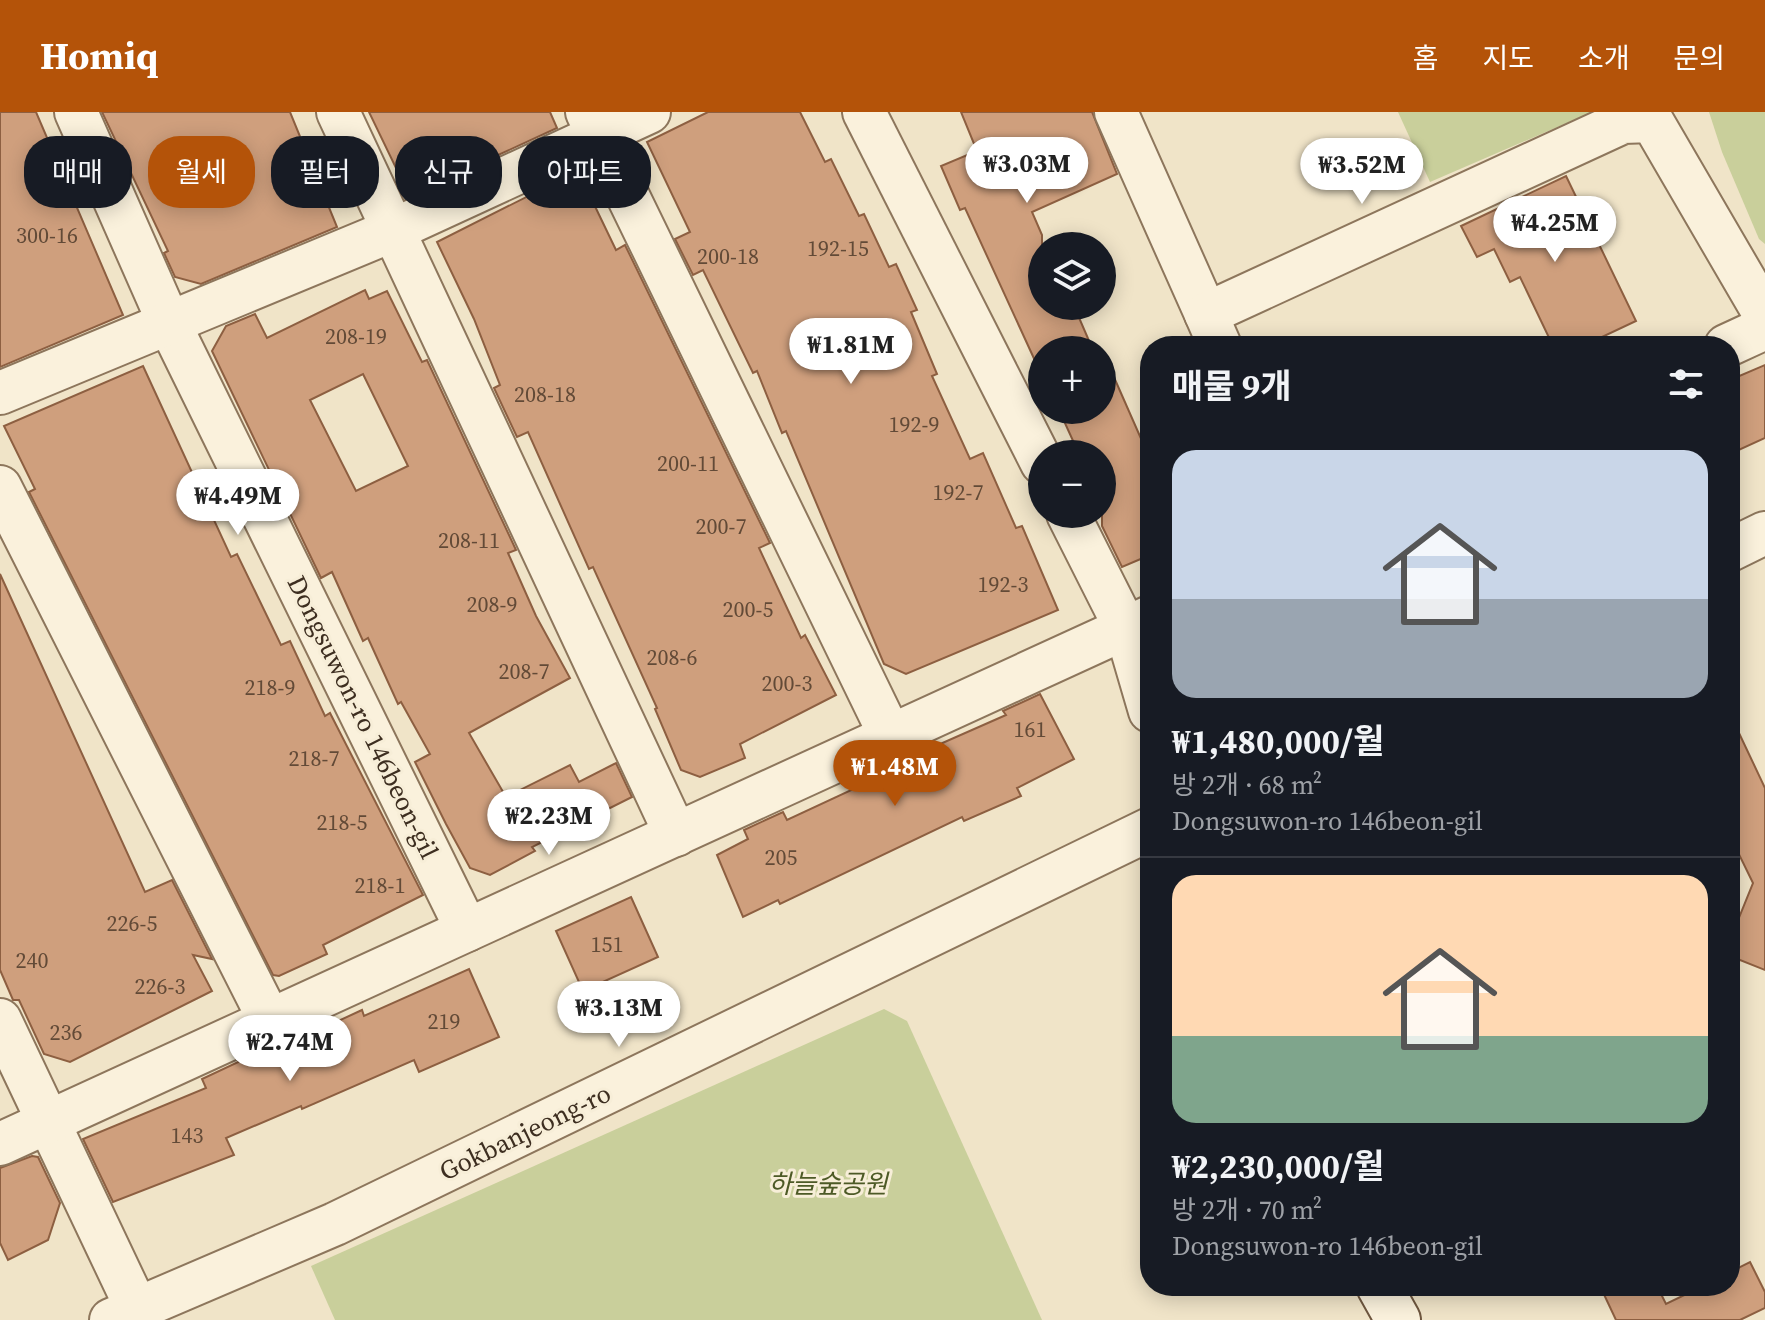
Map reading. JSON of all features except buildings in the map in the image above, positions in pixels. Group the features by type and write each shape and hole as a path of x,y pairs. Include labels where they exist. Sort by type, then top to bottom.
{"street":[{"name":"Dongsuwon-ro 146beon-gil","path":"76,112 169,323 467,930"},
{"path":"338,112 676,835"},
{"path":"0,393 391,231 592,124 649,112"},
{"path":"864,112 1030,440"},
{"path":"1116,112 1213,330 1623,122 1652,121 1765,315"},
{"path":"592,124 891,737"},
{"path":"1740,340 1765,328"},
{"path":"0,487 269,1019"},
{"path":"0,1144 1138,623 1077,528"},
{"path":"1740,545 1765,533"},
{"name":"Gokbanjeong-ro","path":"124,1314 335,1224 1140,834"},
{"path":"0,1020 48,1122 124,1314"},
{"path":"1385,1296 1398,1320"}],"green space":[{"path":"1398,112 1592,112 1430,182"},
{"path":"1709,112 1765,112 1765,244 1759,239 1722,152"},
{"name":"하늘숲공원","path":"884,1009 907,1021 1042,1320 335,1320 311,1266"}]}
